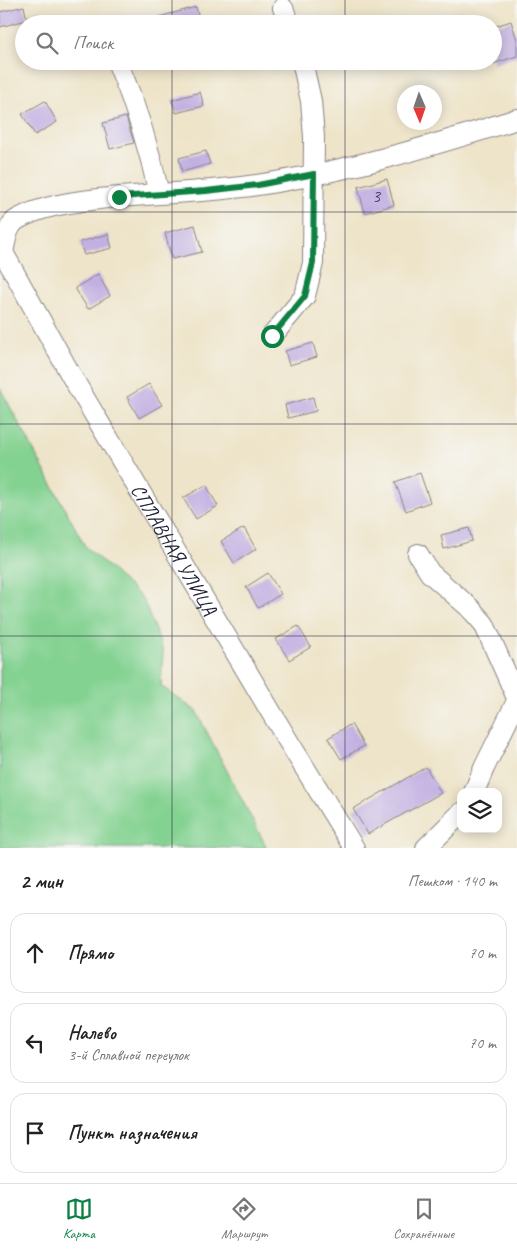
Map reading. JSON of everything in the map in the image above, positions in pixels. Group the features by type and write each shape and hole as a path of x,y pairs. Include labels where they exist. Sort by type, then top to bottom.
{"street":[{"path":"121,70 133,98 150,153 159,194"},
{"path":"272,336 305,296 313,263 314,137 311,101 304,70"},
{"path":"1,249 10,226 17,219 67,203 250,186 314,174 415,151 517,120"},
{"name":"СПЛАВНАЯ УЛИЦА","path":"1,249 72,377 286,739 354,848"},
{"path":"418,554 430,573 470,608 484,624 517,699 476,788"},
{"path":"426,848 457,817"}],"green space":[{"path":"0,388 85,546 143,599 163,651 161,686 196,711 267,848 0,848"}],"building":[{"path":"24,6 26,15 15,15 15,23 0,27 0,12"},
{"path":"196,7 198,15 166,15"},
{"path":"511,21 517,40 517,56 502,61 502,24"},
{"path":"200,92 204,106 176,113 172,100"},
{"path":"45,101 57,122 35,135 22,114"},
{"path":"126,117 134,143 110,149 103,123"},
{"path":"206,151 210,164 182,172 179,158"},
{"path":"387,179 394,205 365,213 358,187"},
{"path":"195,225 202,252 172,259 165,233"},
{"path":"108,234 112,248 84,255 80,242"},
{"path":"98,274 110,296 88,309 75,288"},
{"path":"313,343 317,357 289,365 285,351"},
{"path":"149,384 162,405 139,418 127,397"},
{"path":"313,397 316,411 288,418 285,405"},
{"path":"420,473 430,502 406,511 395,482"},
{"path":"206,485 218,506 196,519 183,498"},
{"path":"244,528 256,549 234,563 221,541"},
{"path":"469,528 472,541 444,549 441,535"},
{"path":"268,573 281,594 258,608 246,587"},
{"path":"298,626 311,647 289,660 276,639"},
{"path":"351,724 364,746 341,759 328,738"},
{"path":"426,767 441,793 368,834 353,809"}],"route":[{"path":"119,197 206,191 258,185 314,174 313,263 305,296 272,336"}]}
